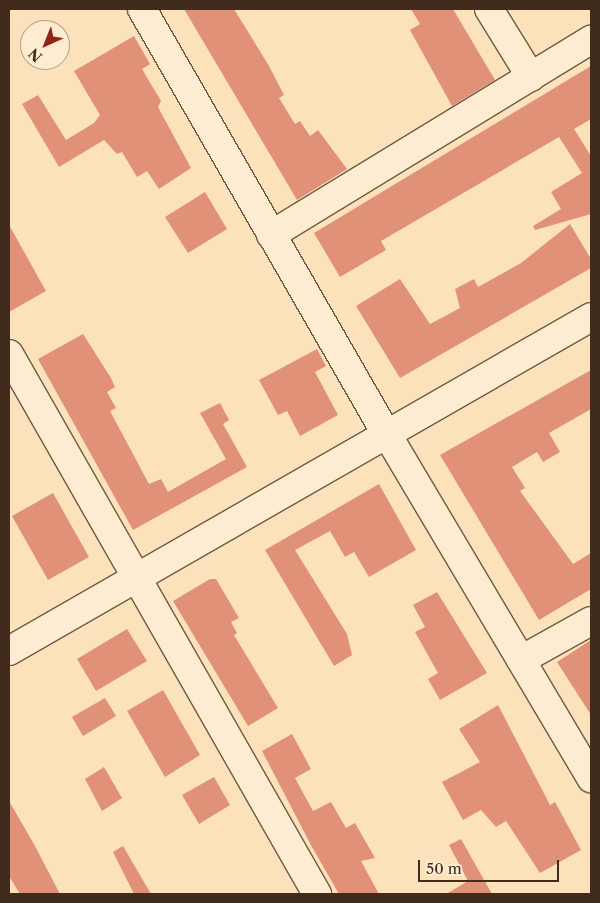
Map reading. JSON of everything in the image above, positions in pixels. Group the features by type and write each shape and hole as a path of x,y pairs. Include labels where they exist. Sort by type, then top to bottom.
{"street":[{"path":"142,9 385,432 591,778"},
{"path":"489,9 531,77"},
{"path":"271,235 591,40"},
{"path":"9,651 385,432 591,317"},
{"path":"9,354 318,894"},
{"path":"521,660 591,621"}],"building":[{"path":"184,9 234,9 269,66 284,95 279,98 295,124 300,121 310,136 318,130 347,169 297,200"},
{"path":"411,9 453,9 495,80 452,106 410,30 420,24"},
{"path":"134,36 150,64 142,69 161,101 158,107 191,168 159,189 147,171 137,177 122,152 117,154 104,140 59,167 22,104 38,95 66,140 94,123 100,115 74,71"},
{"path":"591,66 591,119 574,129 591,156 591,214 535,230 533,226 561,209 551,192 582,173 559,137 381,241 386,250 340,277 314,233"},
{"path":"205,192 227,229 188,253 165,217"},
{"path":"570,224 591,259 591,268 400,378 356,306 400,279 430,324 460,308 455,289 474,279 478,287 521,263"},
{"path":"9,225 46,291 9,312"},
{"path":"83,334 115,387 107,392 116,408 110,411 149,484 161,479 168,492 226,459 200,413 220,403 229,420 223,424 247,467 133,530 38,359"},
{"path":"317,349 326,366 315,372 338,415 300,436 287,411 278,415 259,380"},
{"path":"591,370 591,409 549,433 560,452 543,462 537,452 512,467 525,488 520,491 573,564 591,553 591,589 539,620 440,455"},
{"path":"379,484 416,550 369,577 354,552 345,557 330,531 295,550 347,634 352,655 334,666 265,550"},
{"path":"53,493 89,557 48,580 12,516"},
{"path":"210,579 216,579 239,618 231,622 237,633 234,635 278,708 248,726 173,601"},
{"path":"437,592 487,673 440,700 428,679 438,673 415,632 425,627 413,605"},
{"path":"127,629 147,661 96,691 77,659"},
{"path":"591,640 591,715 557,662"},
{"path":"163,690 200,755 165,777 127,711"},
{"path":"105,698 116,716 83,736 72,717"},
{"path":"498,705 550,805 555,802 581,850 540,873 506,821 496,827 481,810 463,820 442,782 480,762 459,729"},
{"path":"292,734 311,769 295,778 313,811 331,802 346,828 355,823 375,858 361,861 379,894 339,894 312,847 262,751"},
{"path":"104,767 122,798 102,811 85,779"},
{"path":"214,777 230,805 199,824 182,795"},
{"path":"9,801 60,894 20,894 9,876"},
{"path":"461,839 492,894 446,894 468,881 449,845"},
{"path":"123,846 151,894 134,894 113,852"}]}
